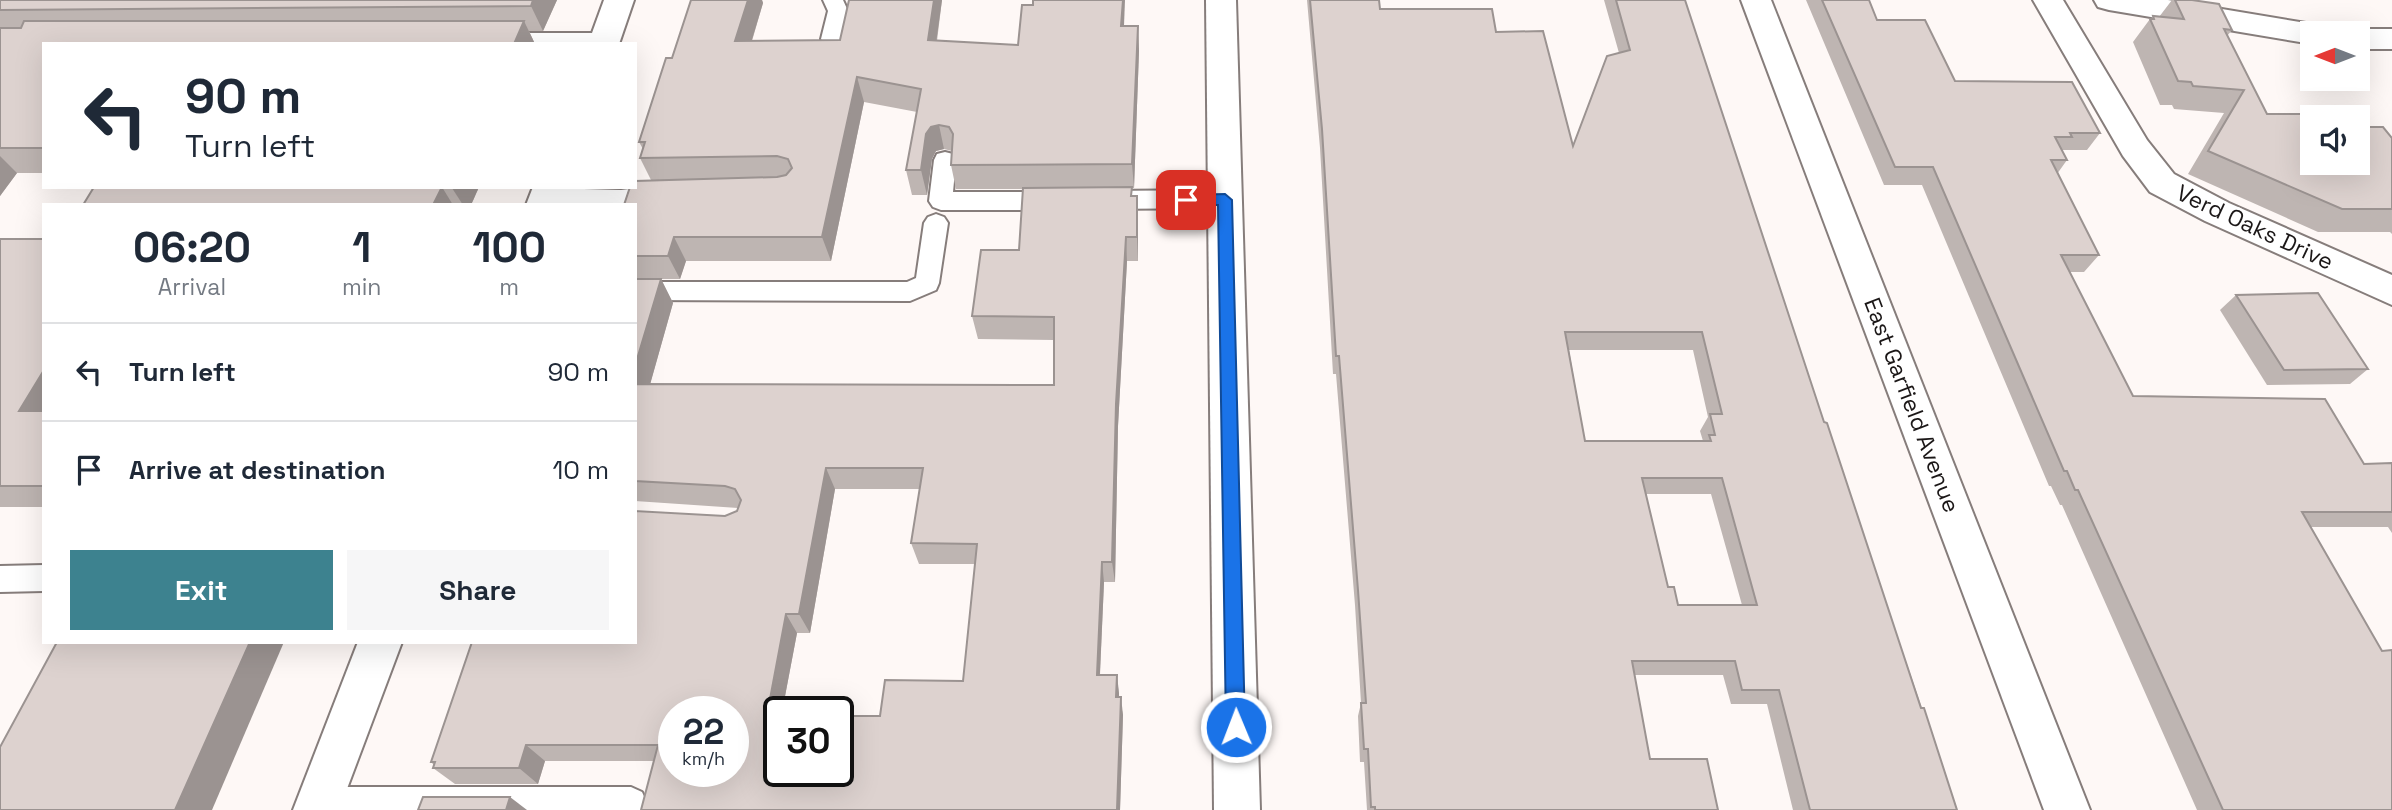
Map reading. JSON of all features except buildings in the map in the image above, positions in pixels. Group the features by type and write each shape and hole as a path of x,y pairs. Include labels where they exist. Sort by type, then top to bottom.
{"street":[{"path":"604,42 619,0"},
{"path":"1221,0 1237,810"},
{"name":"East Garfield Avenue","path":"1756,0 2067,810"},
{"name":"Verd Oaks Drive","path":"2048,0 2135,148 2162,183 2217,212 2392,291"},
{"path":"2109,0 2300,32"},
{"path":"2370,39 2392,39"},
{"path":"317,806 379,644"}],"lane":[{"path":"832,39 838,11 833,0"},
{"path":"474,40 604,42"},
{"path":"945,160 941,201 1225,200"},
{"path":"546,196 621,199 651,193 692,193"},
{"path":"637,291 909,292 927,282 936,223"},
{"path":"0,579 42,578"},
{"path":"317,806 631,803"}],"route":[{"path":"1186,200 1225,200 1236,727"}]}
